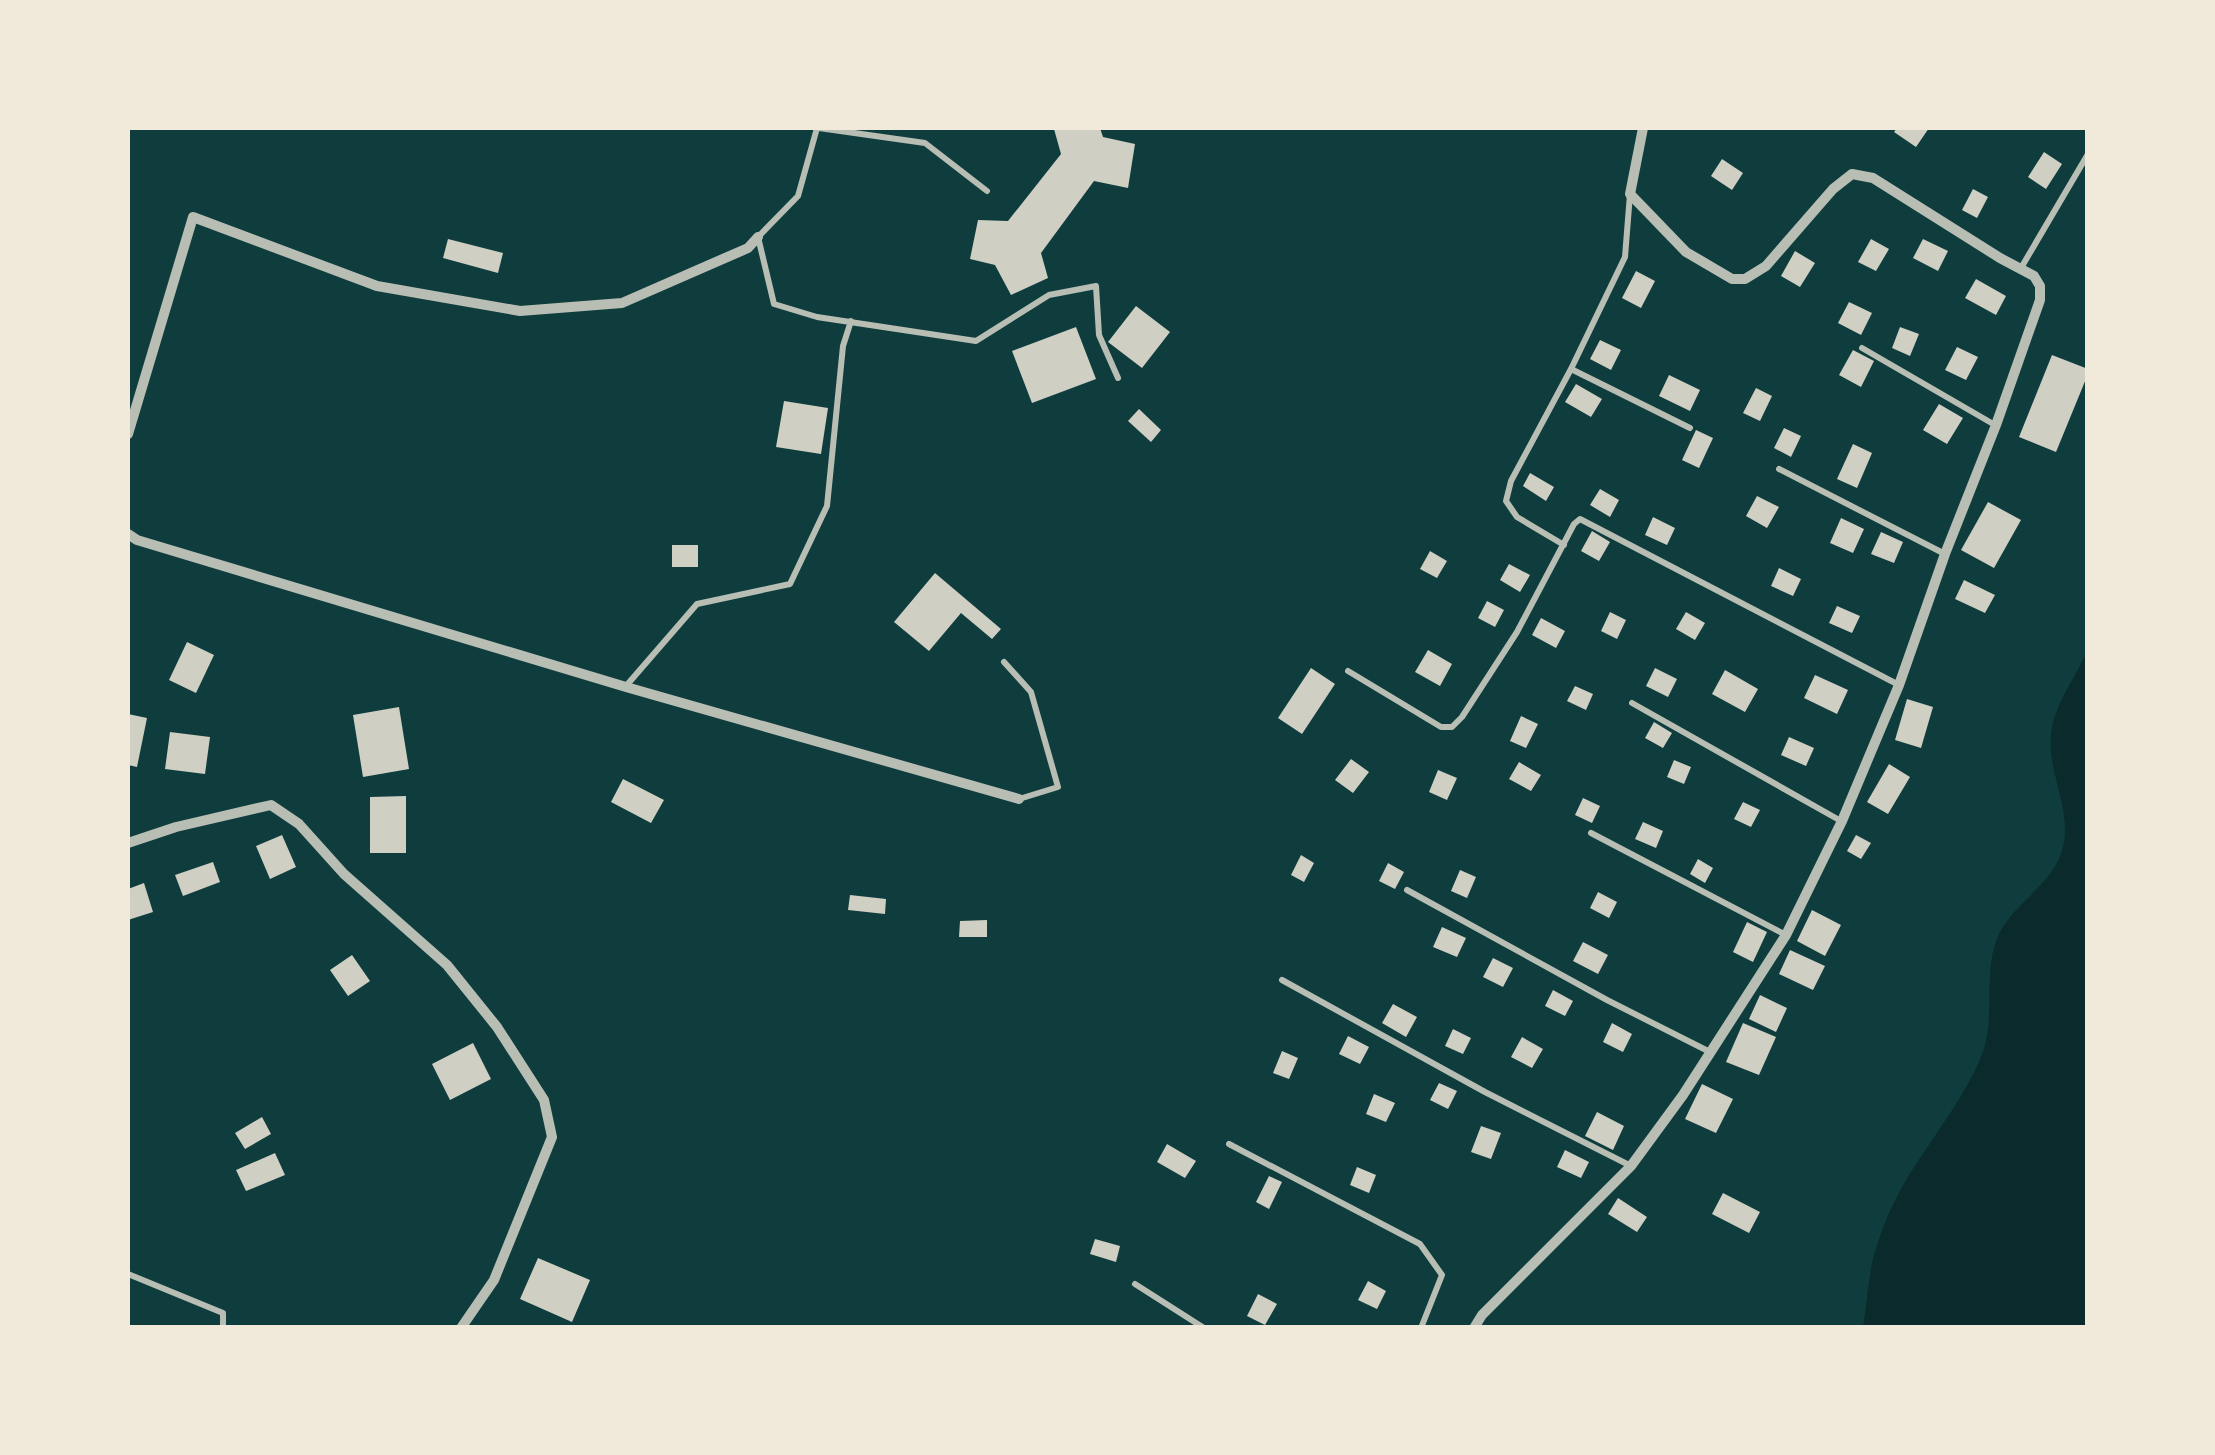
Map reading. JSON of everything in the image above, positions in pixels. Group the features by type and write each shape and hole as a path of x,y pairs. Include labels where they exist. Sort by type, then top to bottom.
{"street":[{"path":"1474,1328 1482,1315 1631,1166 1711,1053 1786,935 1842,821 1899,685 2040,300 2040,286 2034,276 1873,178 1852,174 1833,189 1766,266 1745,279 1732,278 1686,252 1630,194 1642,128"},
{"path":"128,434 192,217 376,286 520,311 622,303 748,248 758,237"},
{"path":"128,534 156,546 626,687 1019,799"},
{"path":"128,843 176,827 271,805 299,824 344,874 446,966 496,1028 544,1100 552,1137 494,1280 461,1328"}],"lane":[{"path":"987,191 925,143 818,128 798,196 758,237 774,304 817,317 976,341 1049,294 1096,286 1099,335 1118,378"},
{"path":"2021,268 2088,154"},
{"path":"1564,544 1517,517 1506,501 1512,480 1625,258 1630,194"},
{"path":"626,687 697,604 790,584 827,506 843,346 852,321"},
{"path":"1862,348 1996,426"},
{"path":"1571,369 1690,428"},
{"path":"1778,468 1945,554"},
{"path":"1348,671 1441,727 1452,726 1462,718 1517,632 1580,519 1899,685"},
{"path":"1004,662 1030,692 1058,786 1019,799"},
{"path":"1632,703 1842,821"},
{"path":"1591,833 1786,935"},
{"path":"1407,890 1711,1053"},
{"path":"1282,980 1485,1092 1631,1166"},
{"path":"1229,1144 1420,1244 1442,1275 1421,1328"},
{"path":"128,1274 223,1314 223,1328"},
{"path":"1135,1284 1204,1328"}],"water":[{"path":"2087,651 2087,1327 1863,1327 1872,1262 1885,1223 1983,1052 1989,1022 1992,960 2000,932 2044,882 2063,847 2064,819 2052,762 2051,734 2061,702"}],"building":[{"path":"1100,128 1103,137 1135,144 1128,188 1094,181 1041,253 1048,278 1011,295 995,265 970,259 978,220 1008,221 1061,154 1054,129"},
{"path":"1897,128 1929,128 1916,147 1894,132"},
{"path":"2044,152 2062,164 2046,189 2028,177"},
{"path":"1722,159 1743,173 1732,190 1711,176"},
{"path":"1973,189 1988,197 1977,218 1962,210"},
{"path":"448,239 503,253 498,273 443,258"},
{"path":"1871,239 1889,249 1876,271 1858,262"},
{"path":"1923,239 1948,251 1938,271 1913,258"},
{"path":"1795,251 1815,263 1800,287 1781,276"},
{"path":"1636,271 1655,281 1641,308 1622,298"},
{"path":"1976,279 2006,296 1996,315 1965,298"},
{"path":"1849,302 1872,313 1861,335 1838,323"},
{"path":"1136,306 1170,332 1142,368 1108,342"},
{"path":"1076,327 1096,379 1032,403 1012,351"},
{"path":"1900,327 1919,334 1910,356 1892,348"},
{"path":"1600,340 1621,350 1611,370 1590,359"},
{"path":"1957,347 1978,357 1966,380 1945,370"},
{"path":"1853,350 1874,361 1861,387 1839,375"},
{"path":"2052,355 2088,369 2056,452 2019,437"},
{"path":"1669,375 1700,390 1690,411 1659,396"},
{"path":"1576,384 1602,399 1591,417 1565,402"},
{"path":"1756,388 1772,396 1760,421 1743,413"},
{"path":"784,401 828,408 821,454 776,447"},
{"path":"1939,404 1963,418 1947,444 1923,430"},
{"path":"1139,409 1161,430 1151,442 1128,421"},
{"path":"1784,428 1801,436 1791,457 1774,448"},
{"path":"1696,430 1713,438 1699,468 1682,460"},
{"path":"1853,444 1872,453 1857,488 1837,479"},
{"path":"1530,473 1554,487 1546,501 1523,486"},
{"path":"1600,489 1619,500 1610,517 1590,505"},
{"path":"1757,496 1779,507 1767,528 1746,516"},
{"path":"1988,502 2021,520 1994,568 1961,550"},
{"path":"1653,517 1675,528 1667,545 1645,535"},
{"path":"1841,518 1864,529 1853,553 1830,543"},
{"path":"1592,531 1610,542 1599,561 1581,551"},
{"path":"1881,532 1903,542 1894,563 1871,554"},
{"path":"672,545 698,545 698,567 672,567"},
{"path":"1430,551 1447,561 1437,578 1420,569"},
{"path":"1509,564 1530,575 1520,592 1500,580"},
{"path":"1779,568 1801,579 1793,596 1771,586"},
{"path":"935,573 1001,629 992,639 961,613 929,651 894,622"},
{"path":"1964,580 1995,595 1985,613 1955,599"},
{"path":"1487,601 1504,610 1495,627 1478,618"},
{"path":"1837,606 1860,616 1852,633 1829,623"},
{"path":"1610,612 1626,620 1617,639 1601,631"},
{"path":"1686,612 1705,623 1695,640 1676,629"},
{"path":"1541,618 1565,631 1556,648 1532,635"},
{"path":"187,642 214,655 196,693 169,680"},
{"path":"1428,650 1452,664 1440,686 1415,672"},
{"path":"1311,668 1335,684 1302,734 1278,718"},
{"path":"1655,668 1677,679 1668,697 1646,686"},
{"path":"1725,670 1758,689 1745,712 1712,694"},
{"path":"1815,675 1848,690 1837,714 1804,698"},
{"path":"1575,686 1593,694 1586,710 1567,701"},
{"path":"1907,699 1933,707 1921,748 1895,740"},
{"path":"399,707 409,769 363,777 353,715"},
{"path":"128,714 147,718 137,767 128,765"},
{"path":"1521,716 1538,724 1526,748 1510,741"},
{"path":"1654,722 1672,733 1663,748 1645,738"},
{"path":"170,732 210,737 205,774 165,769"},
{"path":"1789,737 1814,748 1806,766 1781,755"},
{"path":"1351,759 1369,772 1353,793 1335,780"},
{"path":"1674,760 1691,767 1684,784 1667,777"},
{"path":"1519,762 1541,775 1531,791 1509,779"},
{"path":"1889,764 1910,777 1888,814 1867,802"},
{"path":"1438,770 1457,778 1447,800 1429,792"},
{"path":"623,779 664,800 651,823 611,802"},
{"path":"406,796 406,853 370,853 370,797"},
{"path":"1583,798 1600,806 1592,823 1575,815"},
{"path":"1743,802 1760,810 1751,827 1734,819"},
{"path":"1643,822 1663,831 1656,848 1635,839"},
{"path":"282,835 296,867 270,879 256,846"},
{"path":"1856,835 1871,843 1861,859 1847,851"},
{"path":"1301,855 1314,863 1304,882 1291,875"},
{"path":"1698,859 1713,868 1705,883 1690,874"},
{"path":"213,862 220,882 183,896 175,875"},
{"path":"1388,863 1404,872 1395,889 1379,881"},
{"path":"1460,870 1476,877 1467,898 1451,891"},
{"path":"144,883 153,912 128,920 128,889"},
{"path":"1598,892 1617,902 1609,918 1590,908"},
{"path":"850,895 886,899 885,914 848,910"},
{"path":"1812,910 1841,925 1825,956 1797,941"},
{"path":"987,920 987,937 959,937 960,921"},
{"path":"1747,922 1767,932 1753,962 1733,952"},
{"path":"1442,927 1466,938 1457,957 1433,947"},
{"path":"1583,942 1608,955 1598,974 1573,961"},
{"path":"1790,950 1825,966 1813,990 1779,974"},
{"path":"352,955 370,981 348,996 330,970"},
{"path":"1493,958 1513,968 1503,987 1483,977"},
{"path":"1553,990 1573,1001 1565,1016 1545,1006"},
{"path":"1760,995 1787,1008 1776,1032 1749,1019"},
{"path":"1393,1004 1417,1017 1406,1037 1382,1023"},
{"path":"1612,1023 1632,1034 1623,1052 1603,1042"},
{"path":"1743,1023 1776,1037 1759,1075 1726,1062"},
{"path":"1453,1029 1471,1038 1463,1054 1445,1046"},
{"path":"1348,1036 1369,1047 1360,1064 1339,1054"},
{"path":"1522,1037 1543,1049 1532,1068 1511,1057"},
{"path":"473,1043 491,1079 450,1100 432,1064"},
{"path":"1282,1051 1298,1058 1289,1079 1273,1073"},
{"path":"1439,1083 1457,1091 1448,1109 1430,1100"},
{"path":"1702,1084 1733,1099 1716,1133 1685,1119"},
{"path":"1374,1094 1395,1103 1386,1122 1366,1114"},
{"path":"1597,1112 1624,1126 1613,1150 1585,1136"},
{"path":"262,1117 271,1134 245,1149 235,1133"},
{"path":"1481,1126 1501,1133 1491,1159 1471,1152"},
{"path":"1167,1144 1196,1161 1185,1178 1157,1162"},
{"path":"1565,1150 1589,1162 1581,1178 1557,1167"},
{"path":"275,1153 285,1175 246,1191 236,1170"},
{"path":"1357,1167 1376,1175 1369,1193 1350,1185"},
{"path":"1269,1176 1282,1182 1269,1209 1256,1202"},
{"path":"1723,1193 1760,1212 1749,1233 1712,1214"},
{"path":"1618,1198 1647,1217 1637,1232 1608,1214"},
{"path":"1095,1239 1120,1246 1116,1262 1090,1254"},
{"path":"538,1258 590,1280 572,1322 520,1299"},
{"path":"1368,1281 1386,1291 1377,1309 1358,1300"},
{"path":"1258,1294 1277,1304 1265,1325 1247,1316"}]}
